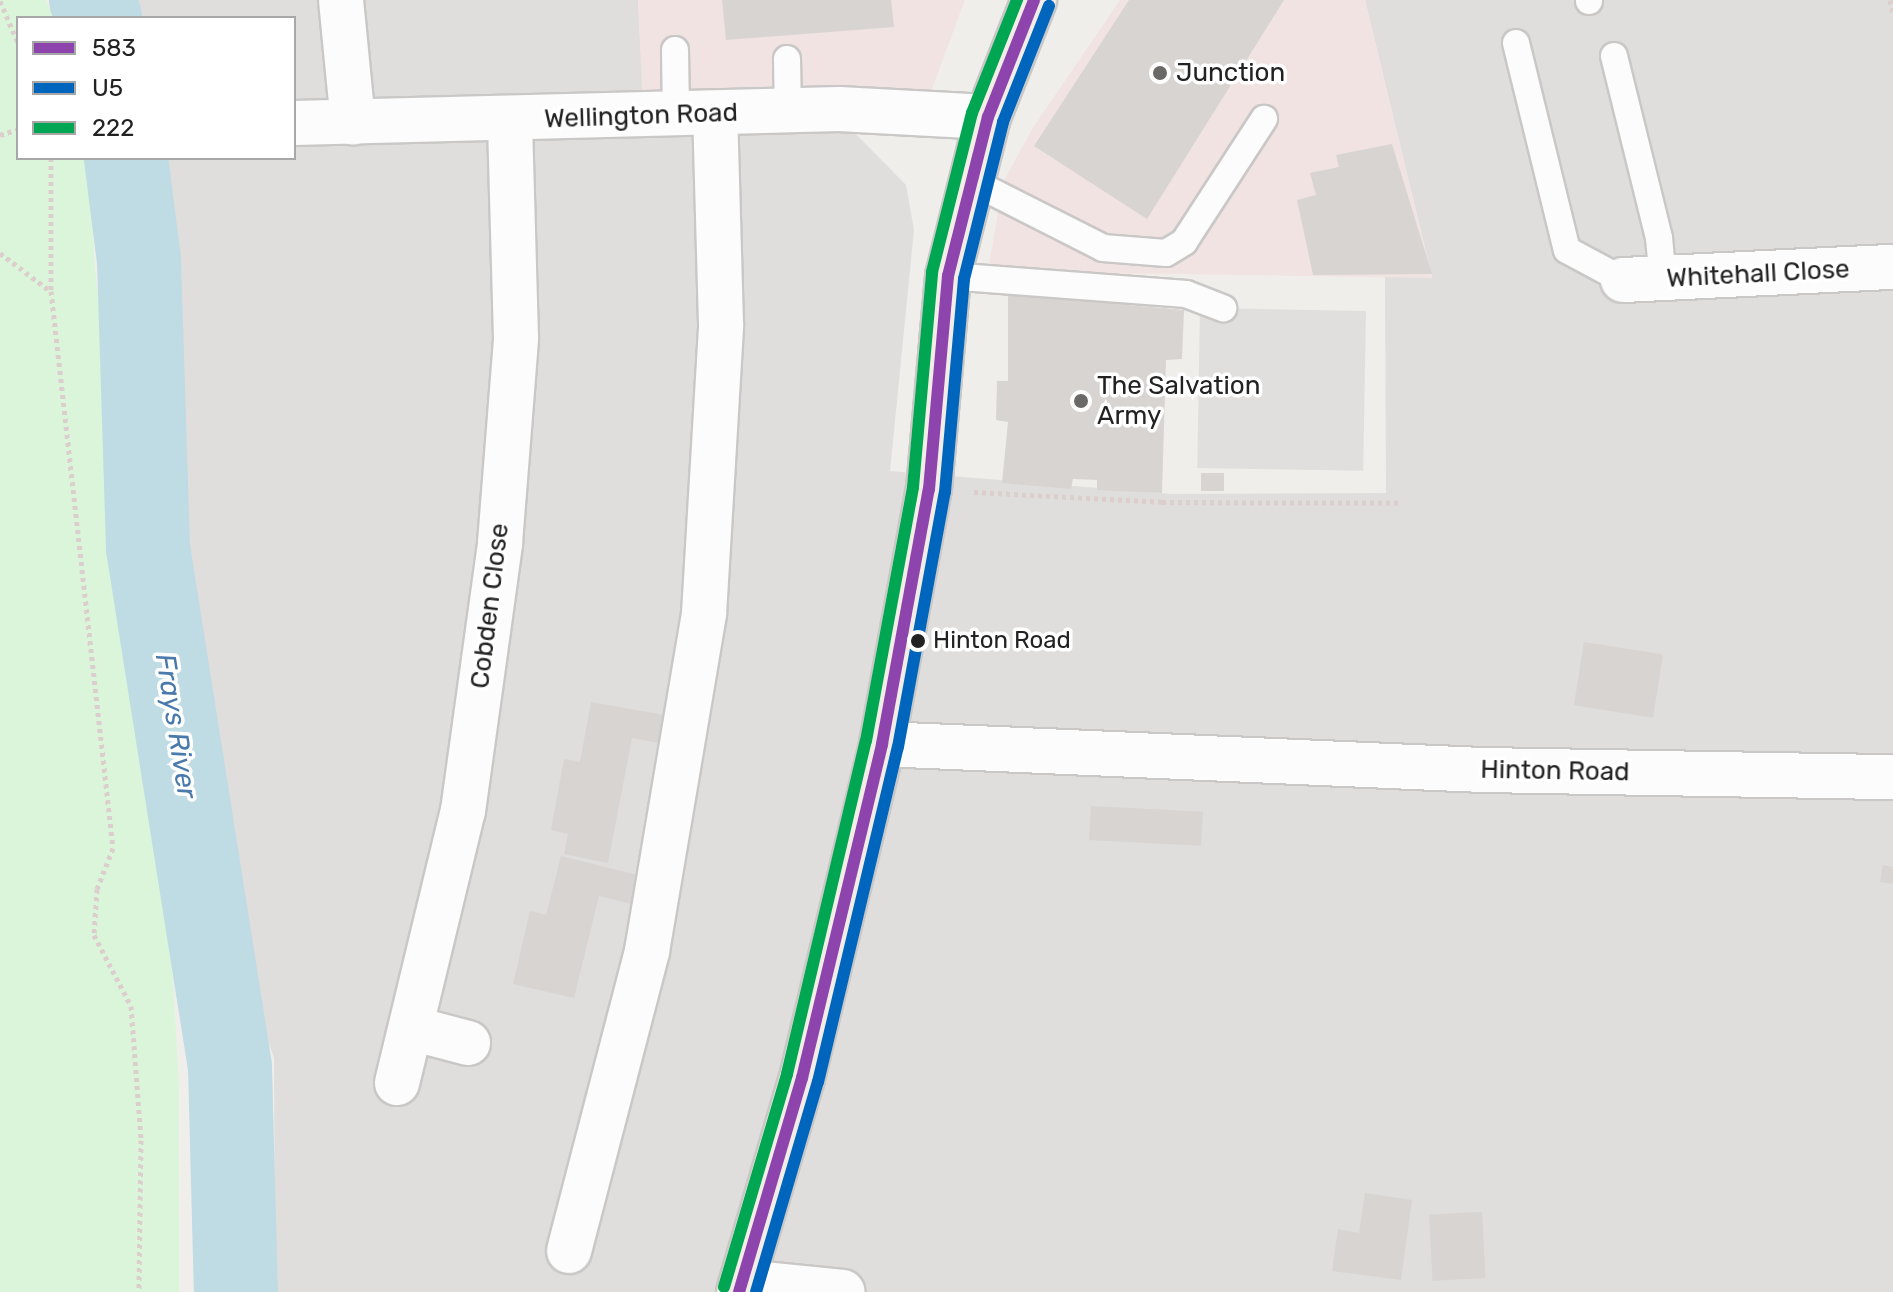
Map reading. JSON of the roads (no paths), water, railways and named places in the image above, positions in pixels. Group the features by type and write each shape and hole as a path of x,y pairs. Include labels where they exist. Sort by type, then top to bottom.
{"main road":[{"path":"741,1287 802,1078 882,744 929,489 948,276 988,117 1034,0"}],"street":[{"path":"341,0 353,122"},
{"name":"Wellington Road","path":"296,123 788,111 988,117"},
{"path":"569,1251 647,951 704,614 721,324 695,114"},
{"name":"Cobden Close","path":"397,1083 463,811 500,543 516,338 510,120"},
{"name":"Whitehall Close","path":"1643,280 1893,267"},
{"name":"Hinton Road","path":"882,744 1483,770 1893,777"},
{"path":"411,1028 468,1043"},
{"path":"741,1287 843,1292"}],"lane":[{"path":"1516,43 1567,250 1643,280 1659,238 1614,56"},
{"path":"675,50 695,114"},
{"path":"787,59 788,111"},
{"path":"971,181 1103,248 1166,253 1184,242 1264,119"},
{"path":"948,276 1186,294 1223,308"}],"waterway":[{"name":"Frays River","path":"91,0 99,16"},
{"name":"Frays River","path":"126,160 139,261 148,548 230,1067 236,1292"}],"place":[{"name":"Junction","path":"1160,73"},
{"name":"The Salvation Army","path":"1081,401"},
{"name":"Hinton Road","path":"918,641"}]}
